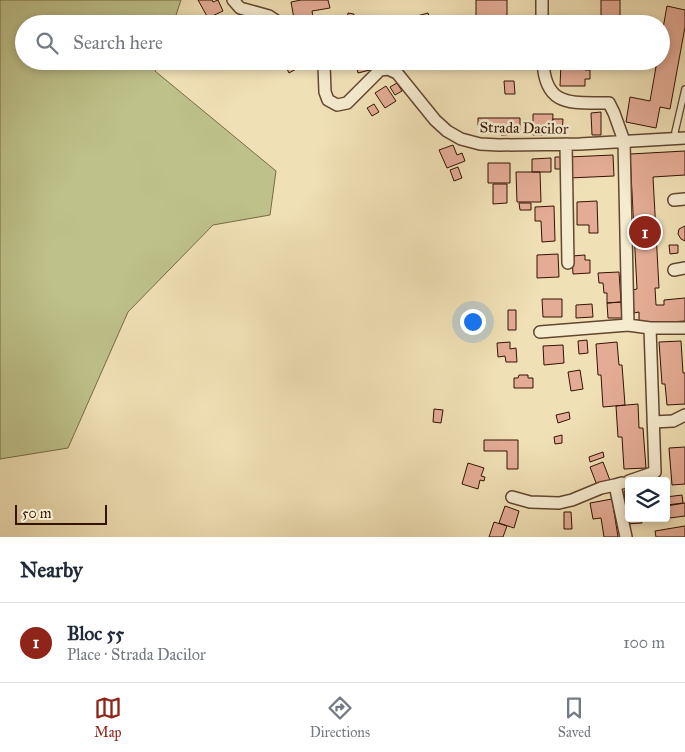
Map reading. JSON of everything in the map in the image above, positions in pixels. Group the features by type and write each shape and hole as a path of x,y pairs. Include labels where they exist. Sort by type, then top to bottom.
{"street":[{"path":"233,0 240,8 265,15"},
{"path":"542,0 542,15"},
{"name":"Strada Dacilor","path":"324,70 325,92 328,100 337,105 347,103 380,70"},
{"name":"Strada Dacilor","path":"392,70 397,73 434,120 461,140 499,146 580,144 680,138"},
{"path":"544,70 549,88 556,97 572,103 610,103 624,141 628,325"},
{"path":"566,144 568,263"},
{"path":"540,332 628,325 650,328 685,328"},
{"path":"641,477 655,472 650,328"},
{"path":"653,422 673,421 685,415"},
{"path":"512,497 530,502 559,503 572,500 601,488 625,482"},
{"path":"615,485 626,537"}],"lane":[{"path":"680,138 675,132 685,89"}],"green space":[{"path":"0,0 181,0 176,15 15,15 15,70 155,70 276,171 270,215 213,225 128,312 68,448 0,459"}],"building":[{"path":"198,0 212,0 213,2 218,0 223,11 214,15 206,15"},
{"path":"328,0 330,8 312,11 313,15 293,15 291,2"},
{"path":"476,0 507,0 507,15 476,15"},
{"path":"601,0 620,0 620,15 601,15"},
{"path":"667,6 685,10 685,27 670,109 660,107 656,128 626,122 630,97 650,101 655,70 670,70 670,15 665,15"},
{"path":"357,70 370,70 358,73"},
{"path":"561,70 590,70 590,79 585,79 585,86 560,86"},
{"path":"504,81 514,81 515,94 505,94"},
{"path":"397,83 402,91 395,95 390,87"},
{"path":"386,86 396,101 385,108 375,93"},
{"path":"374,104 379,112 372,116 367,108"},
{"path":"601,112 601,135 592,135 591,113"},
{"path":"533,114 553,114 552,135 533,135"},
{"path":"478,118 520,118 520,134 501,135 501,125 478,125"},
{"path":"553,119 563,119 562,134 553,134"},
{"path":"453,145 457,155 462,153 465,161 447,168 439,150"},
{"path":"685,151 685,175 653,177 659,288 655,288 656,305 664,305 664,300 685,298 685,321 639,324 639,312 634,313 632,290 637,289 630,154"},
{"path":"613,155 614,176 569,178 568,157"},
{"path":"555,157 563,157 563,169 555,169"},
{"path":"551,158 551,172 532,172 532,159"},
{"path":"488,163 510,163 510,183 488,183"},
{"path":"458,167 462,178 454,181 450,170"},
{"path":"516,172 540,172 541,202 517,202"},
{"path":"493,184 507,184 507,203 493,204"},
{"path":"597,201 598,233 589,233 589,225 577,225 577,202"},
{"path":"519,203 531,203 531,210 520,210"},
{"path":"554,206 555,241 542,242 541,221 535,221 535,207"},
{"path":"685,226 685,241 678,234 679,229"},
{"path":"669,245 678,245 678,253 670,254"},
{"path":"558,254 559,277 537,278 537,255"},
{"path":"585,255 585,260 590,260 590,273 573,274 572,256"},
{"path":"619,272 621,302 607,303 607,293 604,293 603,283 599,283 598,273"},
{"path":"542,299 562,299 562,317 543,317"},
{"path":"621,302 622,318 608,318 607,303"},
{"path":"592,304 593,317 576,318 576,305"},
{"path":"508,310 516,310 516,330 508,330"},
{"path":"587,340 588,353 579,354 578,341"},
{"path":"681,341 683,373 685,373 685,404 667,405 665,384 662,384 659,342"},
{"path":"510,342 510,349 516,348 517,362 506,362 505,356 498,357 497,343"},
{"path":"617,342 619,365 622,365 625,405 603,407 601,375 598,375 596,344"},
{"path":"563,345 564,363 544,365 543,346"},
{"path":"580,370 583,389 571,391 568,372"},
{"path":"519,375 528,375 528,378 533,378 533,388 514,388 514,378 518,378"},
{"path":"638,404 639,428 643,428 646,468 624,469 622,437 618,437 616,406"},
{"path":"434,409 443,410 441,423 433,422"},
{"path":"569,412 570,419 558,423 556,415"},
{"path":"562,435 562,443 555,444 554,437"},
{"path":"484,440 518,440 518,469 507,469 507,451 484,451"},
{"path":"685,447 685,484 672,485 669,448"},
{"path":"603,452 604,457 590,462 589,457"},
{"path":"603,462 611,483 598,488 590,467"},
{"path":"468,463 484,468 481,476 485,477 484,481 480,480 478,489 462,484"},
{"path":"682,495 683,503 670,505 670,496"},
{"path":"612,499 618,537 604,537 601,518 593,519 590,503"},
{"path":"685,503 685,516 670,518 670,505"},
{"path":"505,506 519,511 514,528 499,523"},
{"path":"564,512 571,512 572,529 564,529"},
{"path":"494,522 507,526 503,537 489,537"},
{"path":"627,522 642,523 627,524"},
{"path":"685,526 685,537 656,537 655,531"}],"place":[{"name":"Bloc 55","path":"645,232"}]}
